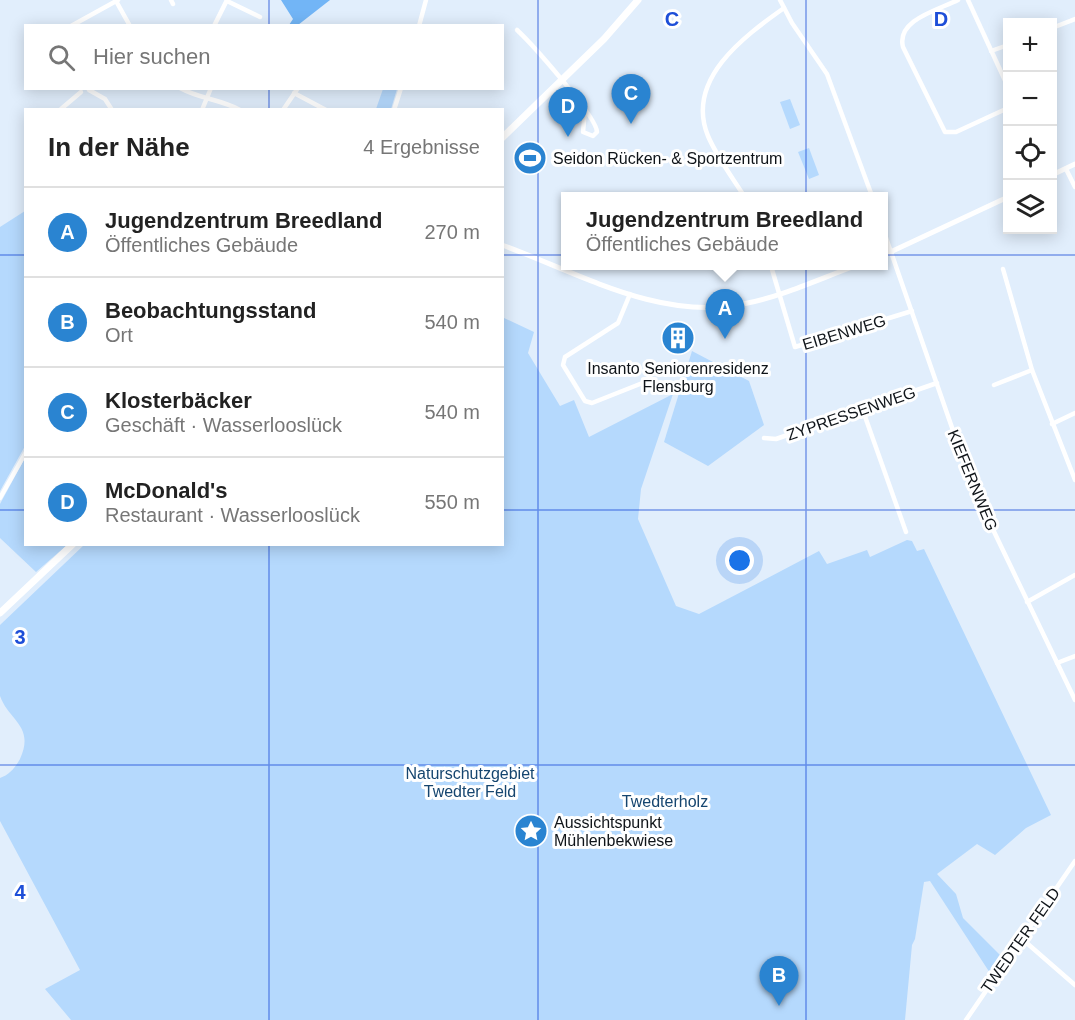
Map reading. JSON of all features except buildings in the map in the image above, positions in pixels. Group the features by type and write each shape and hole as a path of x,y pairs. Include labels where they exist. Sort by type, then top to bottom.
{"main road":[{"path":"504,136 562,81 638,0"},
{"path":"0,613 71,546"}],"street":[{"path":"215,24 227,0 260,17"},
{"path":"419,24 426,0"},
{"path":"780,0 827,74 871,192"},
{"path":"958,0 907,26 902,36 903,47 945,132 956,132 1003,110"},
{"path":"968,0 1003,76"},
{"path":"75,24 117,1 128,24"},
{"path":"742,192 708,136 703,117 702,100 709,80 717,67 784,8"},
{"path":"1057,26 1075,19"},
{"path":"517,30 585,110 598,129 593,136 583,132 585,110"},
{"path":"991,51 1003,47"},
{"path":"62,108 79,90"},
{"path":"91,90 105,99 111,108"},
{"path":"183,90 197,98 221,100 236,108"},
{"path":"203,108 210,90"},
{"path":"284,108 296,90"},
{"path":"395,108 400,90"},
{"path":"294,93 322,108"},
{"path":"1057,173 1075,164"},
{"path":"1066,169 1075,187"},
{"path":"888,253 1003,199"},
{"name":"KIEFERNWEG","path":"888,243 973,488 1075,700"},
{"path":"504,246 561,268"},
{"path":"1003,269 1032,370 1075,480"},
{"path":"567,270 630,294 671,306 708,308 744,304 844,270"},
{"path":"772,270 780,293"},
{"name":"EIBENWEG","path":"780,293 795,347 820,342 912,310"},
{"path":"630,294 618,323 565,357 563,365 585,401 592,403 645,381 650,376 651,362"},
{"path":"994,385 1032,370"},
{"name":"ZYPRESSENWEG","path":"764,438 776,439 936,383"},
{"path":"862,408 906,532"},
{"path":"1052,424 1075,413"},
{"path":"0,498 24,456"},
{"path":"1027,602 1075,575"},
{"path":"1057,663 1075,656"},
{"name":"TWEDTER FELD","path":"966,1020 1075,861"},
{"path":"1022,938 1075,985"}],"green space":[{"path":"383,90 397,90 391,108 376,108"},
{"path":"790,99 800,125 790,129 780,102"},
{"path":"809,148 819,175 809,179 798,152"},
{"path":"24,212 24,448 0,491 0,227"},
{"name":"Naturschutzgebiet Twedter Feld","path":"504,318 534,332 528,353 560,406 574,400 589,437 673,394 641,489 638,519 676,606 699,614 819,551 827,564 867,550 870,557 907,540 912,541 917,551 924,549 1051,815 1026,828 995,855 977,844 937,874 956,894 963,918 1002,957 990,973 930,881 924,882 915,939 912,945 905,1020 71,1020 45,989 80,970 0,821 0,778 9,773 20,759 24,739 23,731 0,696 0,625 83,546 504,546"},
{"path":"692,351 749,381 764,425 708,466 664,442"},
{"path":"24,460 24,546 66,546 36,572 0,538 0,504"}],"water":[{"path":"281,0 330,0 299,24 290,24 293,19"}],"place":[{"name":"Klosterbäcker","path":"631,124"},
{"name":"McDonald's","path":"568,137"},
{"name":"Seidon Rücken- & Sportzentrum","path":"530,158"},
{"name":"Insanto Seniorenresidenz Flensburg","path":"678,338"},
{"name":"Jugendzentrum Breedland","path":"725,339"},
{"name":"Aussichtspunkt Mühlenbekwiese","path":"531,831"},
{"name":"Beobachtungsstand","path":"779,1006"}],"park label":[{"name":"Twedterholz","path":"665,801"}]}
